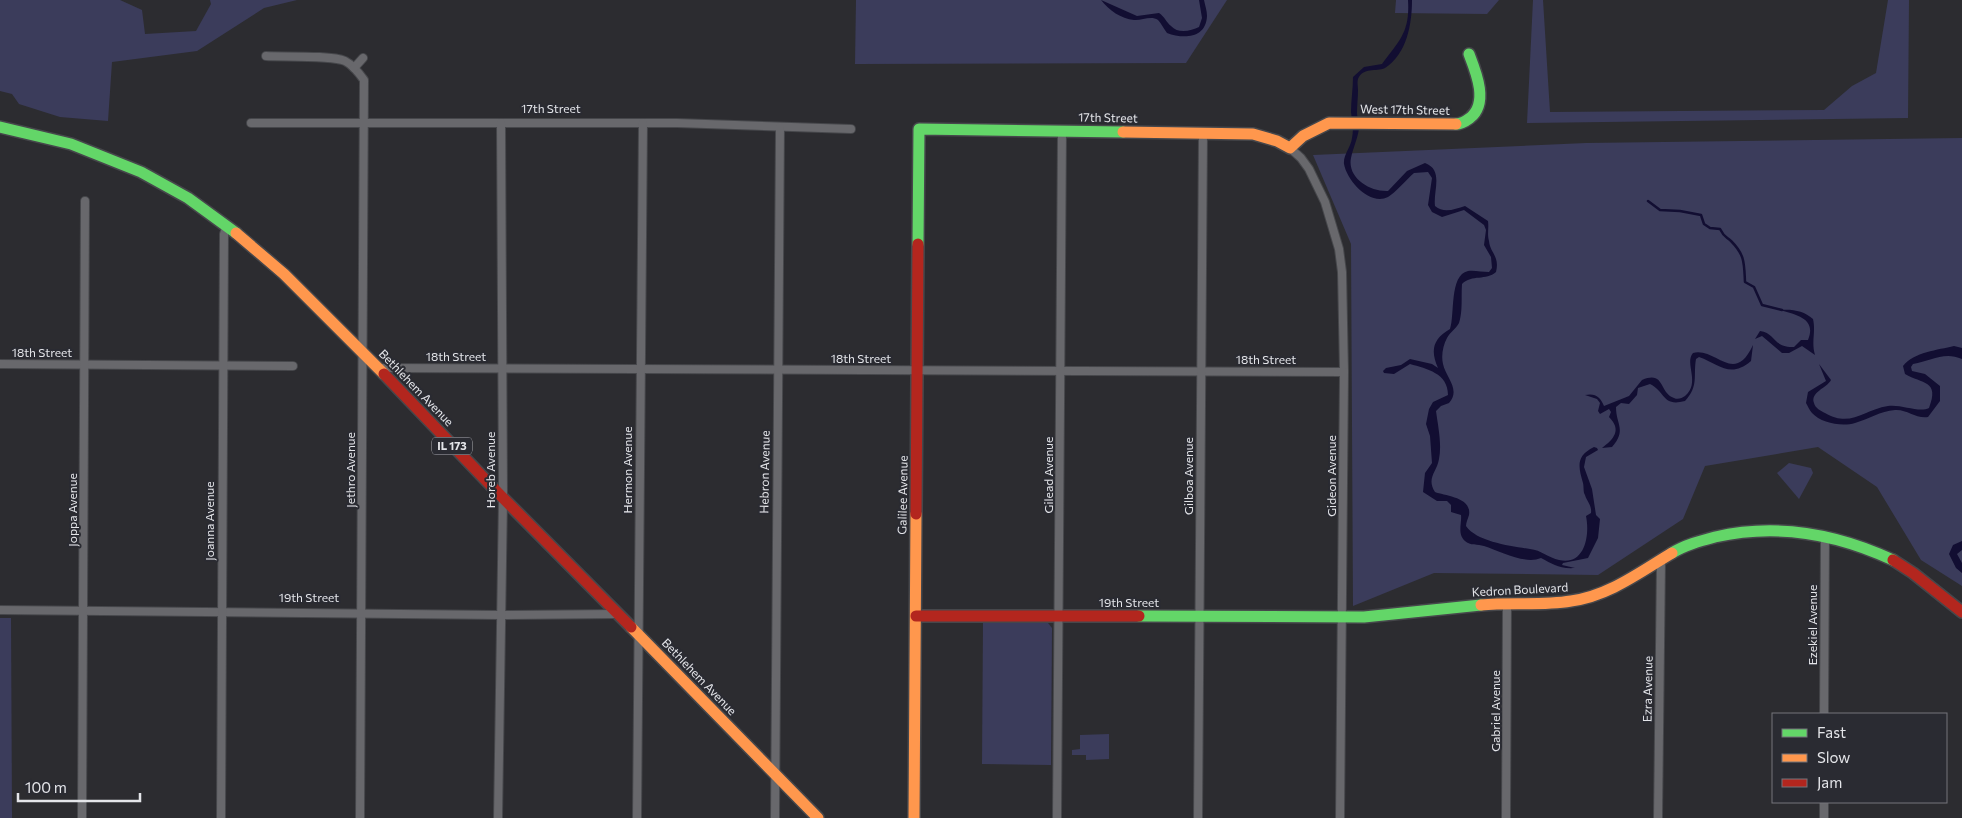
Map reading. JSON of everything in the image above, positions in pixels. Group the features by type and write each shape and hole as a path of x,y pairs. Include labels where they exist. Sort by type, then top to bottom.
{"street":[{"name":"West 17th Street","path":"1290,148 1303,136 1329,124 1348,122 1460,124 1475,114 1481,94 1476,72 1469,54"},
{"path":"266,56 332,58 344,61 354,68 363,58"},
{"name":"Jethro Avenue","path":"354,68 364,80 360,818"},
{"name":"17th Street","path":"251,123 643,123 851,129"},
{"name":"Horeb Avenue","path":"498,818 503,498 501,123"},
{"name":"Hermon Avenue","path":"638,818 643,123"},
{"name":"Bethlehem Avenue","path":"0,127 71,144 140,172 188,198 227,225 284,274 818,818"},
{"name":"Hebron Avenue","path":"775,818 780,127"},
{"name":"17th Street","path":"919,172 919,129 1203,133 1264,136 1290,148"},
{"name":"Gilead Avenue","path":"1057,818 1062,131"},
{"name":"Gilboa Avenue","path":"1198,818 1203,133"},
{"name":"Gideon Avenue","path":"1290,148 1309,169 1325,202 1332,223 1342,272 1344,372 1340,818"},
{"name":"Galilee Avenue","path":"914,818 919,172"},
{"name":"Joppa Avenue","path":"82,818 85,202"},
{"name":"Joanna Avenue","path":"220,818 222,366 224,234 227,225"},
{"name":"18th Street","path":"0,364 294,366"},
{"name":"18th Street","path":"377,368 1344,372"},
{"name":"Kedron Boulevard","path":"1342,616 1396,615 1507,604 1546,604 1584,599 1610,589 1678,549 1741,532 1771,529 1800,531 1825,536 1861,547 1895,561 1927,583 1947,602 1962,612"},
{"name":"Ezekiel Avenue","path":"1824,713 1825,536"},
{"name":"Ezra Avenue","path":"1658,818 1661,560"},
{"name":"Gabriel Avenue","path":"1506,818 1507,604"},
{"name":"19th Street","path":"0,610 361,612 500,615 617,614"},
{"name":"19th Street","path":"916,616 1342,616"},
{"path":"1824,803 1824,818"}],"shaded area":[{"path":"0,0 120,0 142,10 145,34 196,31 211,4 210,0 297,0 264,8 197,51 112,62 108,121 60,117 19,104 12,94 0,91"},
{"path":"856,0 1227,0 1186,63 855,64"},
{"path":"1101,0 1137,16 1159,13 1174,29 1185,31 1199,27 1202,18 1199,0 1204,0 1207,14 1206,24 1203,29 1193,35 1173,35 1167,33 1158,20 1124,18"},
{"path":"1396,0 1499,0 1487,14 1395,13"},
{"path":"1408,0 1412,0 1411,19 1407,38 1398,55 1385,68 1366,71 1358,79 1357,113 1359,128 1351,158 1353,172 1367,186 1381,191 1388,191 1407,171 1425,163 1431,166 1436,176 1435,206 1446,210 1465,206 1488,221 1488,236 1497,262 1496,272 1492,275 1470,279 1462,284 1459,323 1448,336 1443,347 1443,364 1454,393 1449,403 1441,406 1436,411 1440,453 1432,479 1433,487 1435,492 1457,498 1466,504 1469,509 1469,515 1466,526 1478,536 1486,540 1534,550 1555,559 1568,561 1580,554 1584,547 1587,532 1586,516 1591,513 1580,471 1581,458 1588,450 1594,447 1597,448 1598,450 1586,457 1584,467 1592,489 1596,515 1600,519 1598,538 1588,558 1563,563 1562,565 1575,568 1560,567 1541,558 1535,560 1520,559 1484,546 1469,544 1465,541 1460,532 1461,515 1451,512 1451,505 1447,501 1437,501 1423,492 1425,473 1432,463 1430,436 1426,424 1429,409 1433,402 1448,395 1447,388 1435,373 1410,364 1394,374 1384,373 1383,371 1386,368 1401,365 1410,359 1432,364 1438,368 1434,350 1440,337 1450,329 1455,287 1458,280 1462,274 1468,271 1489,272 1492,268 1491,257 1484,245 1486,230 1484,225 1464,210 1442,217 1432,212 1428,205 1432,178 1428,172 1414,173 1391,195 1381,199 1367,195 1360,190 1346,171 1344,161 1353,131 1351,112 1353,77 1364,67 1382,64 1394,48 1405,28"},
{"path":"1533,0 1543,0 1550,112 1824,110 1852,86 1876,73 1888,0 1909,0 1908,118 1527,123"},
{"path":"1962,138 1962,586 1921,560 1877,487 1818,447 1705,466 1683,519 1598,575 1434,573 1353,606 1351,244 1313,155 1586,143"},
{"path":"1780,310 1798,311 1813,319 1815,355 1802,346 1789,353 1782,353 1762,336 1755,339 1760,331 1769,334 1778,343 1787,347 1794,347 1801,340 1808,340 1810,327 1807,322 1798,316"},
{"path":"1753,345 1751,361 1737,369 1725,368 1699,357 1696,359 1694,386 1685,401 1672,402 1650,384 1638,388 1637,395 1629,404 1621,403 1616,407 1620,427 1619,436 1612,447 1602,448 1613,438 1616,430 1609,417 1611,412 1609,409 1600,414 1598,411 1600,403 1597,399 1585,395 1597,396 1604,406 1629,396 1642,380 1655,378 1669,395 1675,399 1680,398 1690,391 1692,385 1690,362 1693,353 1709,355 1732,364 1739,363 1746,357"},
{"path":"1954,346 1962,348 1962,359 1943,356 1913,364 1911,367 1912,371 1925,374 1940,386 1940,401 1928,417 1919,417 1904,411 1895,410 1879,413 1855,423 1838,424 1826,422 1816,416 1811,412 1806,403 1808,392 1826,381 1819,364 1831,380 1814,396 1814,403 1818,409 1834,417 1842,419 1857,417 1888,406 1920,410 1929,408 1932,399 1931,388 1928,384 1905,374 1903,366 1920,355"},
{"path":"1789,463 1811,468 1813,473 1799,499 1777,473"},
{"path":"1962,541 1962,550 1957,554 1962,563 1962,573 1956,568 1949,554 1953,545"},
{"path":"0,618 11,618 12,818 0,818"},
{"path":"983,623 1048,623 1052,628 1051,765 982,764"},
{"path":"1109,734 1109,759 1086,760 1086,755 1072,755 1072,750 1080,749 1080,735"}],"waterway":[{"path":"1648,201 1660,210 1701,215 1704,224 1710,228 1720,229 1739,251 1744,264 1745,282 1754,287 1762,305 1782,310"}],"traffic: fast":[{"path":"1456,124 1470,118 1476,112 1479,104 1479,87 1469,54"},
{"path":"0,127 71,144 141,172 188,198 236,233"},
{"path":"918,244 919,129 1123,132"},
{"path":"1672,553 1687,545 1715,537 1738,533 1783,531 1850,543 1893,560"},
{"path":"1139,616 1364,617 1481,605"}],"traffic: slow":[{"path":"1123,132 1253,134 1277,141 1290,148 1303,136 1329,123 1456,124"},
{"path":"236,233 284,274 384,374"},
{"path":"914,818 916,514"},
{"path":"1481,605 1548,603 1585,598 1611,589 1672,553"},
{"path":"631,627 818,818"}],"traffic: jam":[{"path":"916,514 918,244"},
{"path":"384,374 631,627"},
{"path":"1893,560 1913,573 1962,612"},
{"path":"916,616 1139,616"}]}
